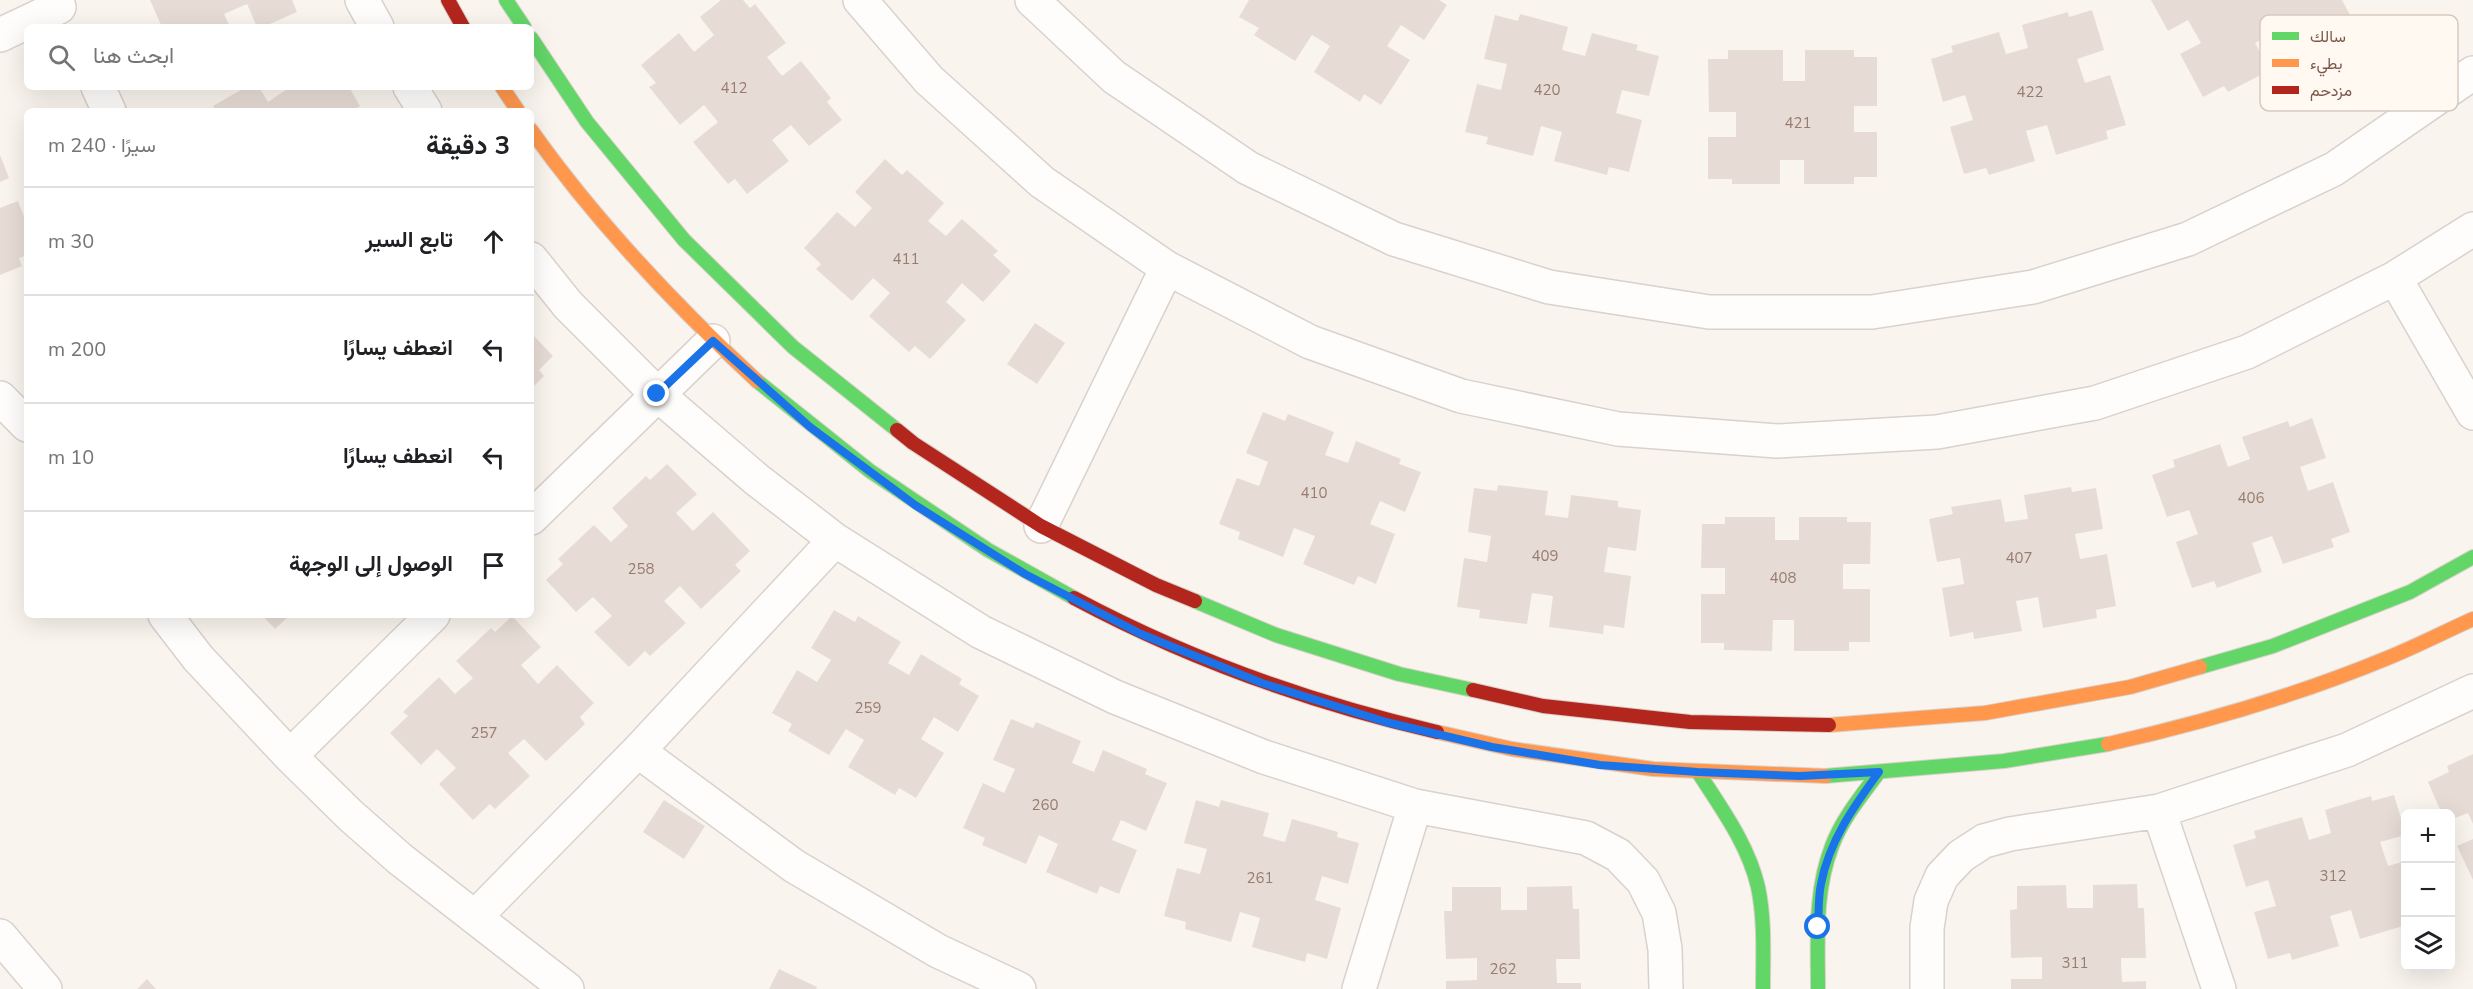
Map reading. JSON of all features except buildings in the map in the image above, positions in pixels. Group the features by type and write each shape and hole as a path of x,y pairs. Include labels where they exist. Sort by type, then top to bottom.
{"street":[{"path":"362,0 375,24"},
{"path":"448,0 461,24"},
{"path":"506,0 522,24"},
{"path":"860,0 929,80 1042,182 1167,268 1310,342 1461,396 1618,429 1777,441 1937,432 2095,403 2247,352 2395,279 2473,229"},
{"path":"1032,0 1114,77 1248,168 1394,239 1549,287 1709,312 1872,312 2033,287 2188,239 2334,169 2418,111"},
{"path":"28,24 61,11"},
{"path":"0,35 24,26"},
{"path":"534,42 587,122 684,240 793,347 913,443 1041,526 1156,585 1254,626 1398,679 1543,705 1690,722 1838,725 1985,713 2130,687 2273,646 2410,592 2473,557"},
{"path":"2458,83 2473,73"},
{"path":"100,90 108,108"},
{"path":"412,90 423,108"},
{"path":"504,90 516,108"},
{"path":"534,134 624,248 713,341 820,435 915,505 1025,574 1152,638 1262,683 1386,722 1492,747 1600,765 1698,772 1800,776 1879,772 2015,760 2139,737 2260,705 2378,662 2473,620"},
{"path":"534,263 568,305 657,394 756,479 835,540 981,632 1115,697 1264,757 1415,806 1586,838 1618,855 1643,881 1659,913 1665,949 1666,989"},
{"path":"1041,526 1167,268"},
{"path":"2395,279 2473,413"},
{"path":"534,515 713,341"},
{"path":"0,398 24,422"},
{"path":"475,917 638,751 835,540"},
{"path":"167,618 198,658 290,756 400,859 567,989"},
{"path":"290,756 430,618"},
{"path":"1927,989 1927,928 1931,902 1942,876 1960,856 1984,841 2010,834 2159,811 2347,750 2473,691"},
{"path":"1386,722 1391,703"},
{"path":"638,751 794,866 938,951 1019,989"},
{"path":"1698,772 1744,847 1758,886 1763,928 1763,989"},
{"path":"1818,989 1821,885 1832,845 1852,809 1879,772"},
{"path":"1359,989 1415,806"},
{"path":"2159,811 2218,989"},
{"path":"0,936 45,989"}],"traffic: fast":[{"path":"506,0 522,24"},
{"path":"534,42 587,122 684,240 793,347 897,430"},
{"path":"757,381 870,471 988,550 1074,598"},
{"path":"2200,667 2273,646 2410,592 2473,557"},
{"path":"1195,601 1276,635 1399,674 1473,690"},
{"path":"1825,776 2004,761 2108,744"},
{"path":"1698,772 1741,841 1758,887 1762,912 1763,989"},
{"path":"1818,989 1818,917 1826,863 1841,826 1879,772"}],"traffic: slow":[{"path":"504,90 516,108"},
{"path":"534,134 582,198 638,262 757,381"},
{"path":"2108,744 2213,718 2283,697 2396,654 2473,619"},
{"path":"1829,725 1985,713 2130,687 2200,667"},
{"path":"1437,732 1512,749 1653,769 1825,776"}],"traffic: jam":[{"path":"448,0 461,24"},
{"path":"897,430 913,443 1041,526 1156,585 1195,601"},
{"path":"1074,598 1161,641 1251,677 1344,707 1437,732"},
{"path":"1473,690 1543,706 1690,722 1829,725"}],"route":[{"path":"657,394 713,341 810,427 915,505 1025,574 1141,634 1262,683 1386,722 1492,747 1600,765 1800,776 1879,772 1852,809 1832,845 1821,885 1818,927"}]}
